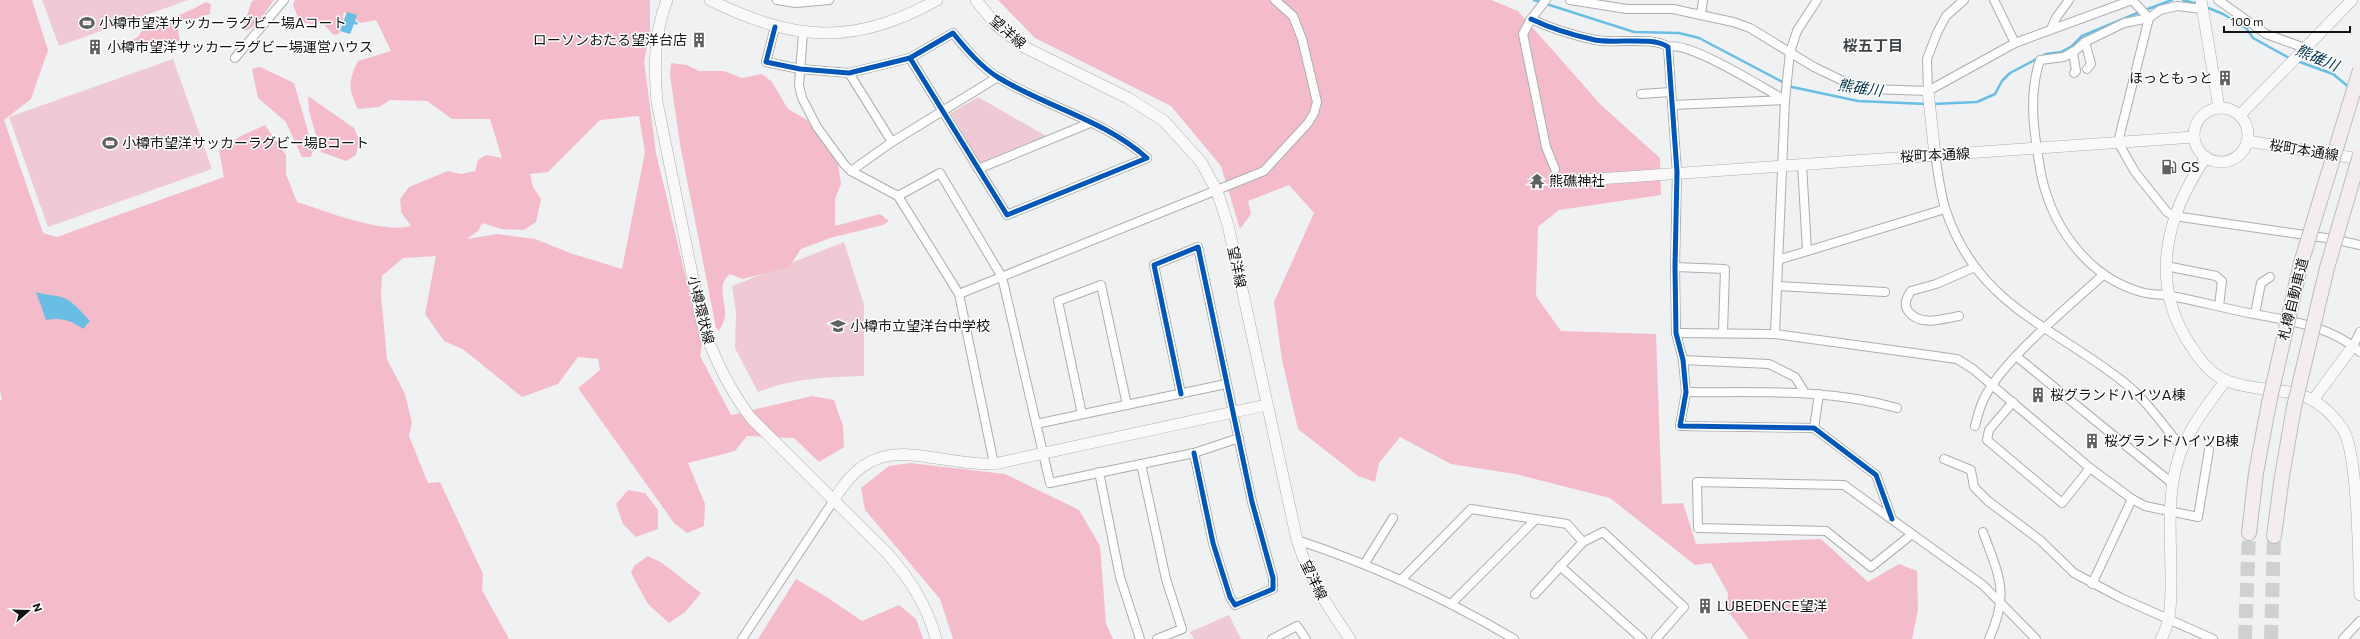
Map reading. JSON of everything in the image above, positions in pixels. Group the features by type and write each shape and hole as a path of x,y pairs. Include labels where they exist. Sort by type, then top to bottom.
{"highway":[{"name":"札樽自動車道","path":"2249,533 2258,459 2269,403 2301,264 2360,70"},
{"name":"札樽自動車道","path":"2274,536 2282,476 2294,407 2327,268 2360,155"}],"street":[{"path":"235,58 284,0"},
{"name":"小樽環状線","path":"667,0 656,40 655,64 657,102 662,136 702,323 714,357 733,395 751,418 887,553 908,577 917,590 936,639"},
{"path":"710,0 749,18 775,27 803,33 841,33 889,23 937,0"},
{"path":"777,0 796,3 829,0"},
{"name":"望洋線","path":"976,0 996,25 1024,47 1128,98 1164,121 1200,162 1217,191 1228,225 1266,405 1297,540 1307,571 1318,592 1350,639"},
{"path":"959,294 1264,171 1314,113 1316,102 1302,39 1293,16 1275,0"},
{"path":"1546,0 1531,19 1522,34 1546,147 1555,169"},
{"path":"1570,0 1595,5 1673,9 1750,28 1830,75 1870,89 1929,100 2015,43 2134,2 2148,16"},
{"path":"1701,15 1703,0"},
{"path":"1775,334 1784,100 1790,52 1797,31 1817,0"},
{"path":"1964,0 1946,16 1926,59 1935,155 1945,209 1960,242 1981,277 2006,302 2082,352 2122,381 2140,397 2182,448"},
{"path":"1994,0 2015,43"},
{"path":"2052,29 2056,18 2069,0"},
{"path":"2218,0 2266,34 2302,52"},
{"path":"2240,115 2352,0"},
{"path":"2219,108 2202,5 2177,6 2160,10 2148,16 2124,23 2085,42 2064,57 2040,60 2036,71 2033,94 2037,149 2044,190 2055,219 2084,256 2104,274 2142,293 2169,295 2303,323 2356,349"},
{"path":"2148,16 2118,142 2135,172 2160,204 2174,216 2333,239 2360,245"},
{"path":"1531,19 1555,30 1596,40 1658,42 1668,47 1681,46 1698,52 1784,100"},
{"path":"775,27 766,62 800,69 849,72 910,58 953,33 976,58 998,77 1115,134 1147,158 1006,215 910,58"},
{"path":"803,33 799,84 808,112 844,164 851,171 898,196 959,294 994,464"},
{"path":"2085,42 2091,64 2087,68"},
{"path":"1668,47 1677,172 1675,267 1676,333 1683,360 1686,392 1680,426 1814,428 1876,475 1892,520"},
{"path":"2073,52 2076,71 2074,73"},
{"path":"849,72 892,142"},
{"path":"851,171 892,142 998,77"},
{"path":"1641,94 1671,92"},
{"path":"1672,105 1784,100"},
{"path":"2219,108 2227,108 2240,115 2247,127 2247,141 2241,153 2231,160 2214,161 2206,157 2196,145 2194,137 2198,120 2207,112 2219,108"},
{"path":"978,169 1090,123"},
{"name":"桜町本通線","path":"1584,180 1677,172 2037,149 2194,137"},
{"name":"桜町本通線","path":"2247,141 2360,160"},
{"path":"2206,157 2190,181 2174,216 2167,242 2166,266 2169,295 2177,320 2187,341 2210,369 2226,380 2247,386 2300,393 2330,412 2343,430 2352,455 2360,595"},
{"path":"1802,164 1807,251"},
{"path":"898,196 940,173 1002,276 1050,483 1194,452 1239,438"},
{"path":"1778,260 1945,209"},
{"path":"1181,394 1154,265 1198,247 1226,384 1260,537 1273,578 1273,589 1235,605 1230,597 1213,543 1194,452"},
{"path":"2166,266 2216,276 2222,281 2219,306"},
{"path":"1675,267 1725,269 1723,332"},
{"path":"1959,316 1923,321 1914,319 1906,309 1905,300 1911,291 1936,284 1975,267"},
{"path":"1975,426 1982,402 1992,385 2016,356 2104,274"},
{"path":"2255,314 2261,283 2270,277"},
{"path":"1082,414 1058,301 1101,284 1127,405"},
{"path":"1777,286 1885,292"},
{"path":"1676,333 1723,332 1775,334 1950,357 1966,363 2090,468 2132,499 2145,506 2171,513 2198,517 2209,450"},
{"path":"2313,400 2356,349 2360,332"},
{"path":"2016,356 2172,484"},
{"path":"1683,360 1769,364 1795,377 1805,393"},
{"path":"2161,639 2171,603 2172,484 2182,448 2200,416 2226,380"},
{"path":"1036,424 1226,384"},
{"path":"1686,392 1819,394 1876,402 1897,408"},
{"path":"1814,428 1819,394"},
{"path":"2013,402 1989,430 1987,440 2062,503 2090,468"},
{"path":"742,639 834,500 842,485 856,472 880,456 908,453 971,465 994,464 1232,411 1266,405"},
{"path":"1944,459 1971,470 1974,487 1988,501 2040,540 2074,573 2092,584 2213,639"},
{"path":"1141,464 1166,579 1182,629 1157,639"},
{"path":"1099,472 1120,577 1140,639"},
{"path":"1912,536 1871,567 1826,531 1698,528 1697,482 1844,485 1912,536 1983,585 2002,602 2036,639"},
{"path":"2092,584 2132,499"},
{"path":"1401,580 1471,509 1534,521 1567,524 1583,542"},
{"path":"1365,563 1393,518"},
{"path":"1450,604 1534,521"},
{"path":"1535,594 1583,542 1603,532 1684,607 1656,639"},
{"path":"1983,532 2001,581 2002,602 1996,624 1989,639"},
{"path":"1297,540 1365,563 1450,604 1514,639"},
{"path":"1560,566 1642,639"},
{"path":"2343,639 2360,621"},
{"path":"1272,639 1297,626 1306,639"}],"shaded area":[{"path":"0,0 32,0 48,50 31,99 4,120 43,233 57,237 224,177 219,150 241,136 265,125 286,155 286,174 297,202 338,216 385,227 399,228 411,226 401,212 400,199 409,187 448,171 461,174 475,171 478,160 486,155 502,158 490,119 452,119 427,101 390,100 379,107 358,109 352,96 350,85 352,74 358,61 391,51 376,20 361,23 344,12 339,34 334,35 324,25 304,23 299,20 293,5 295,0 650,0 650,33 644,61 656,153 702,345 700,356 731,415 812,396 834,400 843,426 844,447 819,462 794,438 747,436 735,451 688,463 705,504 704,526 687,533 674,523 578,388 600,370 598,359 578,357 558,384 522,397 464,350 444,341 425,314 436,256 403,258 382,276 381,295 387,359 405,394 412,423 409,436 428,483 440,482 483,574 482,590 509,639 0,639 0,401 2,399 0,392","holes":["639,116 645,152 622,269 570,253 535,239 497,234 467,239 478,231 482,223 501,229 524,230 536,222 541,199 533,187 530,174 548,172 600,120"]},
{"name":"小樽市望洋サッカーラグビー場Aコート","path":"42,0 188,0 59,46"},
{"path":"274,0 258,23 248,30 242,30 252,1"},
{"path":"998,0 1491,0 1518,11 1601,105 1660,158 1661,195 1559,210 1538,227 1536,296 1561,331 1656,334 1662,504 1683,503 1696,544 1821,539 1868,582 1899,564 1917,571 1918,610 1912,639 1749,639 1727,610 1728,593 1711,563 1695,565 1610,498 1515,474 1451,464 1400,437 1379,463 1375,482 1358,476 1298,429 1282,360 1274,302 1314,213 1289,185 1248,201 1251,214 1240,229 1221,166 1171,106 1035,38"},
{"path":"206,2 211,4 210,14 191,20 181,20 177,25 180,41 128,49 129,41 138,37 146,24 177,16"},
{"name":"小樽市望洋サッカーラグビー場Bコート","path":"173,59 212,169 48,227 9,117"},
{"path":"671,63 687,65 699,71 724,71 742,78 762,74 772,82 788,109 807,120 838,164 841,184 835,199 835,226 880,214 889,221 883,225 830,238 801,249 789,267 743,279 730,274 723,283 725,316 719,331 716,328 680,144 670,75"},
{"path":"260,67 294,83 313,149 311,157 302,157 286,122 258,98 252,69"},
{"path":"308,96 354,128 359,140 356,155 346,161 321,152 309,111"},
{"path":"978,97 1046,136 980,163 951,113"},
{"path":"844,242 864,305 864,376 797,381 771,387 758,392 735,348 736,312 732,286"},
{"path":"910,463 1005,474 1079,510 1100,546 1106,624 1113,639 953,639 940,599 865,510 861,488 889,466"},
{"path":"628,490 645,493 658,510 658,529 636,537 623,524 616,504"},
{"path":"648,556 662,563 701,593 685,612 669,623 648,604 631,573 634,566"},
{"path":"796,579 825,596 862,621 899,605 916,619 923,639 758,639"},
{"path":"1229,615 1241,639 1194,639 1190,632"}],"water":[{"path":"347,12 357,15 355,21 358,23 357,25 354,24 350,34 340,31"},
{"path":"36,292 61,297 68,300 75,305 90,321 83,329 66,320 46,320"}],"waterway":[{"name":"熊碓川","path":"1534,0 1634,32 1679,33 1699,38 1792,87 1858,101 1926,104"},
{"name":"熊碓川","path":"2145,10 2172,0"},
{"name":"熊碓川","path":"2183,0 2198,4"},
{"name":"熊碓川","path":"2206,7 2223,14 2246,28 2253,38 2291,59"},
{"name":"熊碓川","path":"1933,104 1977,102 1995,94 2002,81 2010,73 2046,54 2061,52 2072,46 2082,36 2140,12"},
{"name":"熊碓川","path":"2297,61 2333,74 2350,88"}],"tunnel":[{"path":"2245,639 2249,533"},
{"path":"2271,639 2274,536"}],"cycle path":[{"path":"1531,19 1562,31 1595,40 1644,41 1653,42 1668,47 1677,172 1675,267 1676,333 1683,360 1686,392 1680,426 1814,428 1876,475 1892,519"},
{"path":"775,27 766,62 800,69 849,73 910,58 953,33 992,74 1017,88 1094,124 1130,145 1147,158 1007,215 910,58"},
{"path":"1181,394 1154,265 1198,247 1252,502 1273,578 1273,589 1235,605 1230,597 1213,543 1194,453"}],"place":[{"name":"小樽市望洋サッカーラグビー場Aコート","path":"87,23"},
{"name":"ローソンおたる望洋台店","path":"699,40"},
{"name":"小樽市望洋サッカーラグビー場運営ハウス","path":"95,47"},
{"name":"ほっともっと","path":"2225,78"},
{"name":"小樽市望洋サッカーラグビー場Bコート","path":"110,143"},
{"name":"GS","path":"2169,167"},
{"name":"熊礁神社","path":"1537,181"},
{"name":"小樽市立望洋台中学校","path":"838,326"},
{"name":"桜グランドハイツA棟","path":"2038,395"},
{"name":"桜グランドハイツB棟","path":"2092,441"},
{"name":"LUBEDENCE望洋","path":"1705,606"}],"district":[{"name":"桜五丁目","path":"1873,46"}]}
